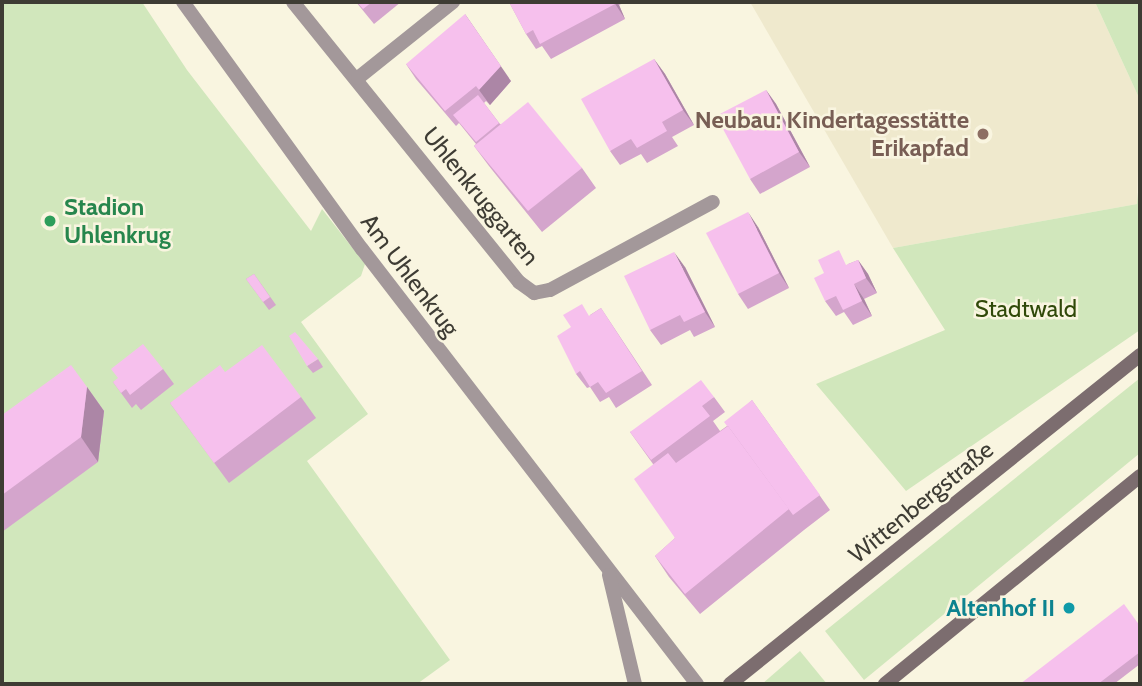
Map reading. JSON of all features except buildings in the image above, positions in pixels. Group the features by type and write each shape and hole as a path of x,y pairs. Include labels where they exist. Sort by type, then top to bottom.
{"main road":[{"name":"Wittenbergstraße","path":"730,684 1140,355"},
{"path":"885,684 1140,477"}],"street":[{"name":"Am Uhlenkrug","path":"183,2 345,227 697,684"},
{"name":"Uhlenkruggarten","path":"293,2 358,78 519,282 534,293 550,290 713,201"},
{"path":"358,78 453,2"},
{"name":"Am Uhlenkrug","path":"608,570 635,684"}],"shaded area":[{"name":"Neubau: Kindertagesstätte Erikapfad","path":"750,2 1095,2 1140,100 1137,204 893,248"}],"green space":[{"path":"2,2 142,2 187,70 311,231 322,209 365,264 361,276 301,322 368,414 307,461 450,660 417,684 2,684"},
{"path":"1095,2 1140,2 1140,100"},
{"name":"Stadtwald","path":"1140,168 1140,330 906,491 816,384 945,330 893,248 1137,204"},
{"path":"1140,378 1140,453 864,680 825,631"},
{"path":"800,651 827,684 762,684"}],"place":[{"name":"Neubau: Kindertagesstätte Erikapfad","path":"983,134"},
{"name":"Stadion Uhlenkrug","path":"50,221"},
{"name":"Altenhof II","path":"1069,608"}]}
